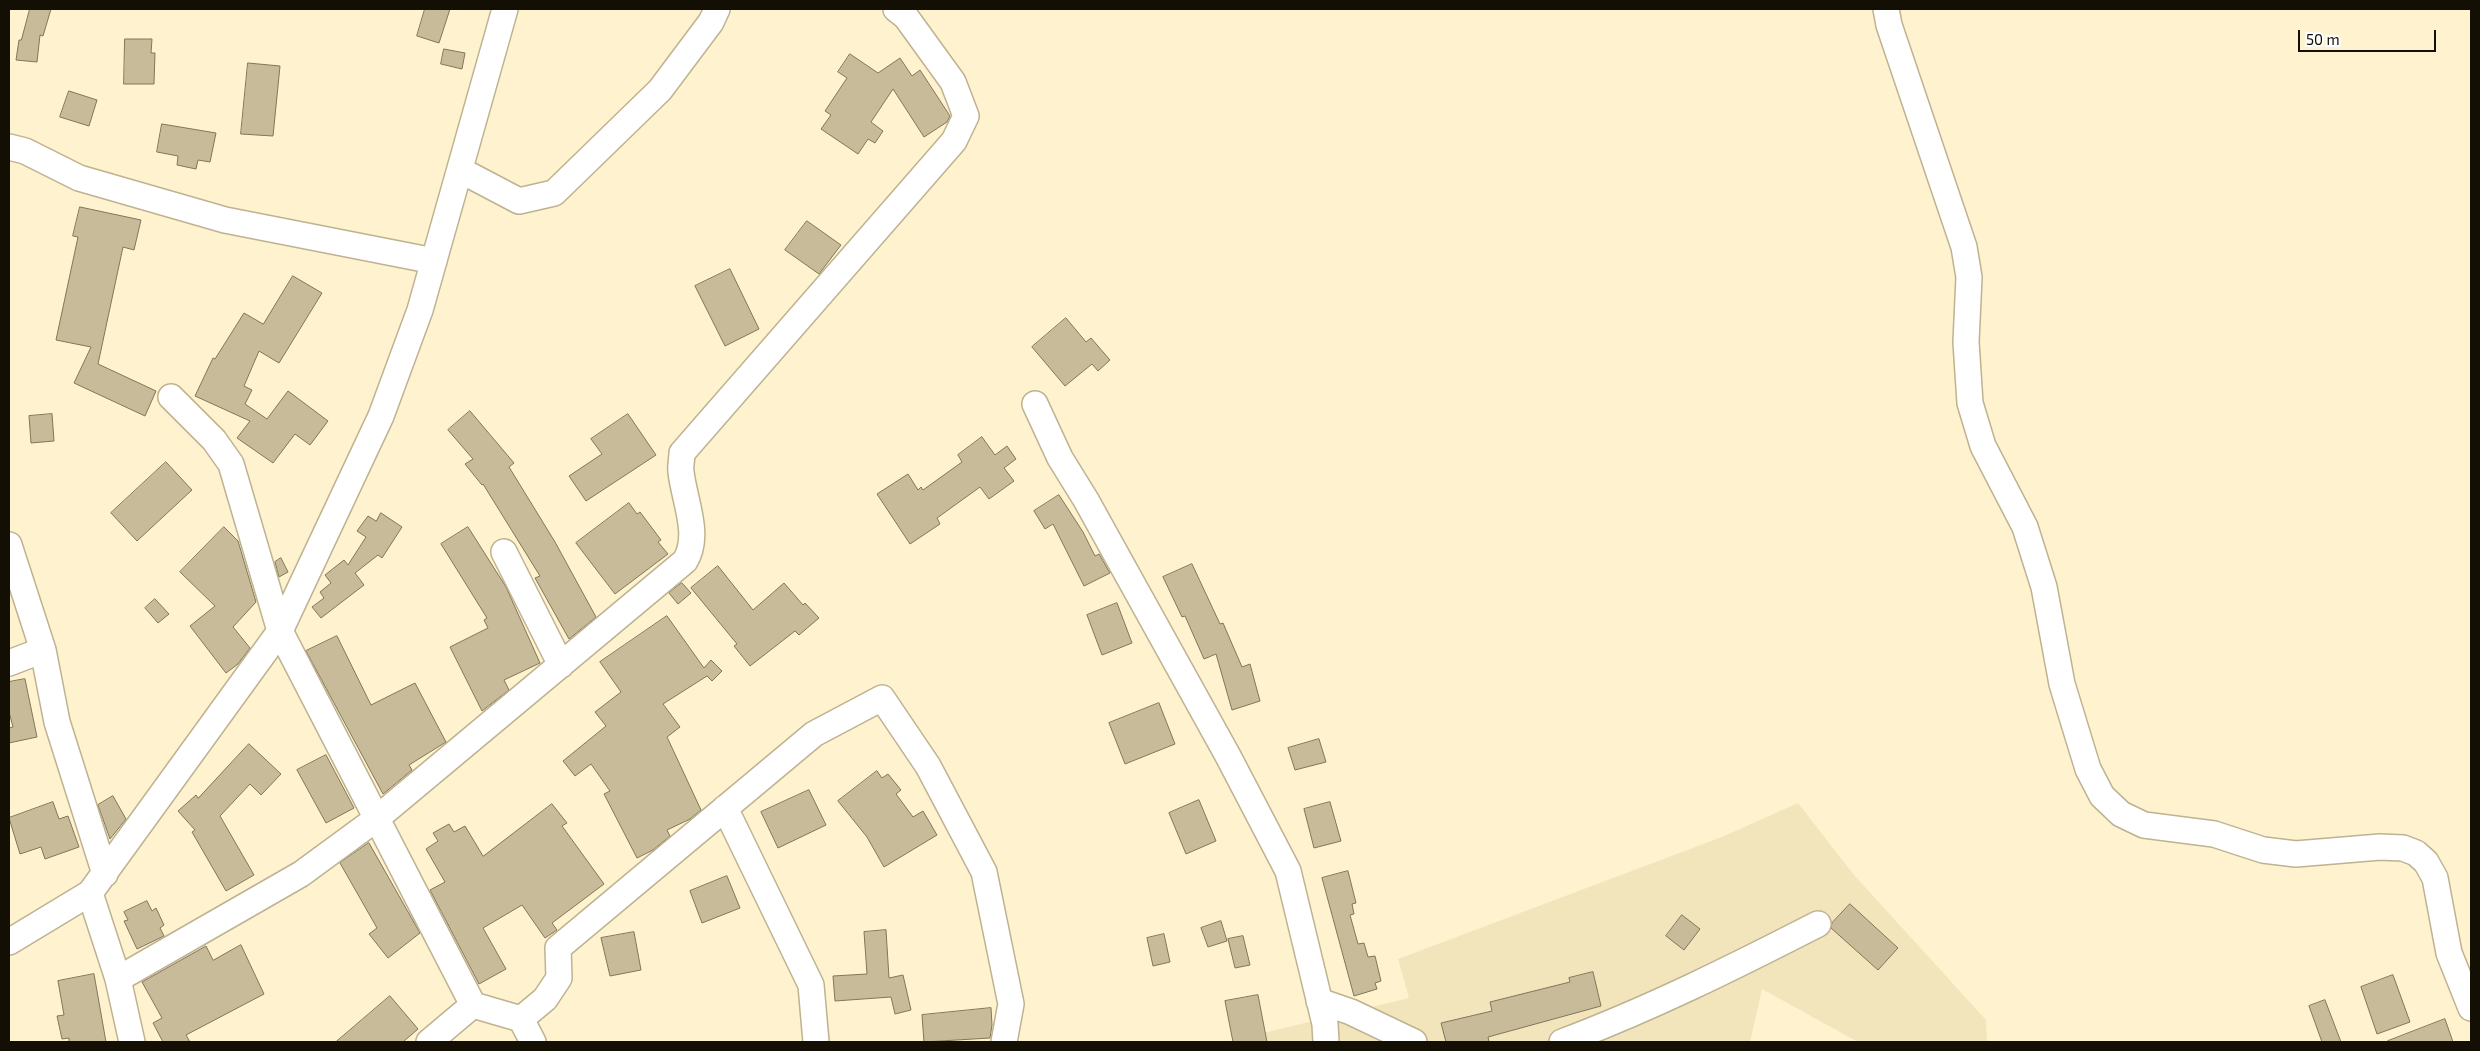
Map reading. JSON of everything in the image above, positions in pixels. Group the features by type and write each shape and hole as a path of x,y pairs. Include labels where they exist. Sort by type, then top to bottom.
{"street":[{"path":"9,942 98,884 280,631 381,416 420,310 505,9"},
{"path":"460,170 519,201 554,194 660,90 711,22 717,9"},
{"path":"118,979 301,874 376,818 685,561 691,552 691,529 680,470 682,453 954,141 966,116 953,82 906,17 896,9"},
{"path":"1886,9 1889,25 1964,247 1969,277 1966,342 1970,403 1983,446 2026,527 2044,587 2062,684 2088,768 2102,796 2121,814 2144,825 2214,834 2262,850 2296,854 2380,847 2404,848 2416,853 2426,862 2435,878 2449,953 2471,1008"},
{"path":"9,147 25,152 79,178 225,220 434,261"},
{"path":"171,398 214,440 231,464 280,631 473,1005 521,1019 533,1042"},
{"path":"1035,404 1060,458 1086,500 1228,756 1288,871 1319,1000 1326,1042"},
{"path":"9,545 43,650 57,722 98,884 132,1042"},
{"path":"504,552 561,665"},
{"path":"9,663 43,650"},
{"path":"521,1019 545,999 560,978 558,948 814,734 882,698 928,766 984,872 1011,1004 1004,1042"},
{"path":"725,808 811,985 816,1042"},
{"path":"1562,1042 1617,1022 1818,924"},
{"path":"1319,1000 1381,1033 1414,1042"},
{"path":"429,1042 473,1005"}],"shaded area":[{"path":"1798,803 1854,875 1986,1020 1987,1042 1858,1042 1762,989 1750,1042 1226,1042 1409,998 1398,959 1722,837"}],"building":[{"path":"30,9 51,9 43,36 40,35 37,62 16,60 19,40 21,40"},
{"path":"425,9 450,9 439,43 417,36"},
{"path":"125,39 152,39 151,53 155,53 154,84 124,84"},
{"path":"444,49 465,53 462,69 441,64"},
{"path":"850,54 878,73 900,58 912,76 920,70 950,116 947,122 924,137 893,89 871,122 883,131 875,143 868,139 858,154 821,129 831,115 825,111 847,78 838,72"},
{"path":"248,63 280,66 273,136 241,134"},
{"path":"69,91 97,100 89,126 60,117"},
{"path":"162,124 216,133 210,162 198,160 196,169 177,165 178,156 157,152"},
{"path":"80,207 141,220 134,250 123,247 98,364 156,391 145,416 74,383 91,347 56,340 78,237 73,236"},
{"path":"807,221 841,245 819,274 785,250"},
{"path":"730,269 759,329 725,346 695,286"},
{"path":"293,276 322,293 279,363 259,351 244,386 252,390 245,404 267,419 288,391 328,421 310,445 295,434 273,463 237,438 250,421 195,396 213,358 215,359 244,313 263,324"},
{"path":"1066,318 1086,342 1091,338 1110,360 1098,371 1092,364 1065,386 1032,347"},
{"path":"470,411 514,463 509,467 555,542 596,617 569,639 535,578 540,576 483,484 465,464 473,459 448,430"},
{"path":"52,414 54,441 31,443 29,416"},
{"path":"628,414 656,455 586,501 569,476 602,454 591,439"},
{"path":"982,437 995,455 1007,446 1016,459 1004,468 1014,481 989,499 980,487 937,518 940,524 910,544 877,494 908,474 918,490 921,487 923,490 962,462 958,455"},
{"path":"166,462 192,490 137,541 111,513"},
{"path":"1059,495 1083,532 1095,556 1099,554 1110,573 1084,586 1053,524 1045,529 1034,511"},
{"path":"629,503 637,514 640,512 661,540 658,542 668,554 615,594 576,543"},
{"path":"381,513 402,527 382,558 378,555 355,573 364,585 321,618 312,607 324,598 320,592 331,583 325,575 344,560 348,565 366,537 357,531 368,516 376,521"},
{"path":"224,527 238,541 256,602 233,627 250,648 238,664 226,673 190,626 215,606 180,572"},
{"path":"468,527 506,587 540,663 504,680 509,690 482,711 450,647 488,628 484,620 487,618 441,544"},
{"path":"281,558 288,572 279,577 275,562"},
{"path":"1192,564 1220,624 1223,623 1242,667 1250,664 1260,701 1232,710 1216,654 1204,659 1185,616 1182,617 1163,577"},
{"path":"718,566 753,610 784,583 803,605 805,603 819,618 799,635 795,631 750,666 734,646 737,644 691,588"},
{"path":"682,583 691,593 678,604 669,593"},
{"path":"155,599 169,614 158,623 145,608"},
{"path":"1117,603 1132,643 1102,655 1087,615"},
{"path":"667,616 704,668 711,660 722,671 712,681 707,676 663,704 680,727 667,737 701,810 690,819 667,830 670,836 653,850 637,858 604,794 610,791 591,764 575,776 563,761 606,726 595,712 621,692 600,662"},
{"path":"337,636 371,705 415,683 446,742 409,765 412,770 383,794 306,651"},
{"path":"25,679 37,737 9,743 9,728 13,727 9,712 9,682"},
{"path":"1159,703 1175,744 1125,764 1109,723"},
{"path":"1319,739 1326,762 1295,770 1288,748"},
{"path":"249,744 281,774 261,795 250,784 220,816 254,875 226,891 192,832 195,830 178,811 196,795 198,798"},
{"path":"326,755 354,808 326,823 297,770"},
{"path":"877,771 882,778 888,774 901,790 896,794 913,817 923,811 937,835 884,867 867,837 838,801"},
{"path":"809,790 826,825 778,848 761,812"},
{"path":"113,796 126,819 110,839 98,805"},
{"path":"1199,800 1216,841 1186,854 1169,813"},
{"path":"53,802 59,819 68,816 79,847 45,859 41,847 20,854 9,818"},
{"path":"1330,802 1341,841 1314,848 1304,809"},
{"path":"552,804 567,823 562,826 604,884 552,923 557,930 545,938 522,905 483,928 506,969 479,984 430,890 445,882 426,849 438,841 433,833 449,824 454,832 465,826 483,856"},
{"path":"369,843 420,933 388,958 369,934 377,928 340,863"},
{"path":"1348,871 1356,903 1352,904 1354,914 1350,915 1358,944 1364,943 1368,957 1375,956 1381,981 1375,983 1377,989 1354,996 1322,878"},
{"path":"727,876 740,908 702,923 690,891"},
{"path":"147,901 152,911 156,908 164,925 160,928 164,936 137,949 124,921 128,920 124,912"},
{"path":"1850,904 1898,948 1878,970 1831,928 1832,923"},
{"path":"1682,915 1700,929 1684,950 1666,936"},
{"path":"1221,921 1227,941 1208,947 1201,928"},
{"path":"886,930 889,978 903,975 911,1010 895,1014 891,997 835,1001 833,976 867,974 864,932"},
{"path":"634,932 641,970 610,976 601,938"},
{"path":"1164,934 1170,962 1153,966 1147,938"},
{"path":"1243,936 1250,965 1235,968 1228,939"},
{"path":"241,945 264,994 186,1035 190,1042 163,1042 153,1023 162,1018 142,982 206,946 213,960"},
{"path":"1593,972 1601,1006 1488,1037 1489,1042 1446,1042 1441,1023 1492,1011 1490,1002 1570,982 1569,978"},
{"path":"94,974 106,1042 69,1042 69,1038 62,1039 57,1016 64,1015 58,981"},
{"path":"2393,975 2410,1022 2377,1034 2361,987"},
{"path":"1258,995 1267,1042 1233,1042 1225,1001"},
{"path":"390,996 418,1029 403,1042 336,1042"},
{"path":"2325,1000 2341,1042 2322,1042 2309,1006"},
{"path":"991,1008 992,1025 990,1038 924,1042 922,1015"},
{"path":"2445,1019 2453,1042 2388,1041"}]}
